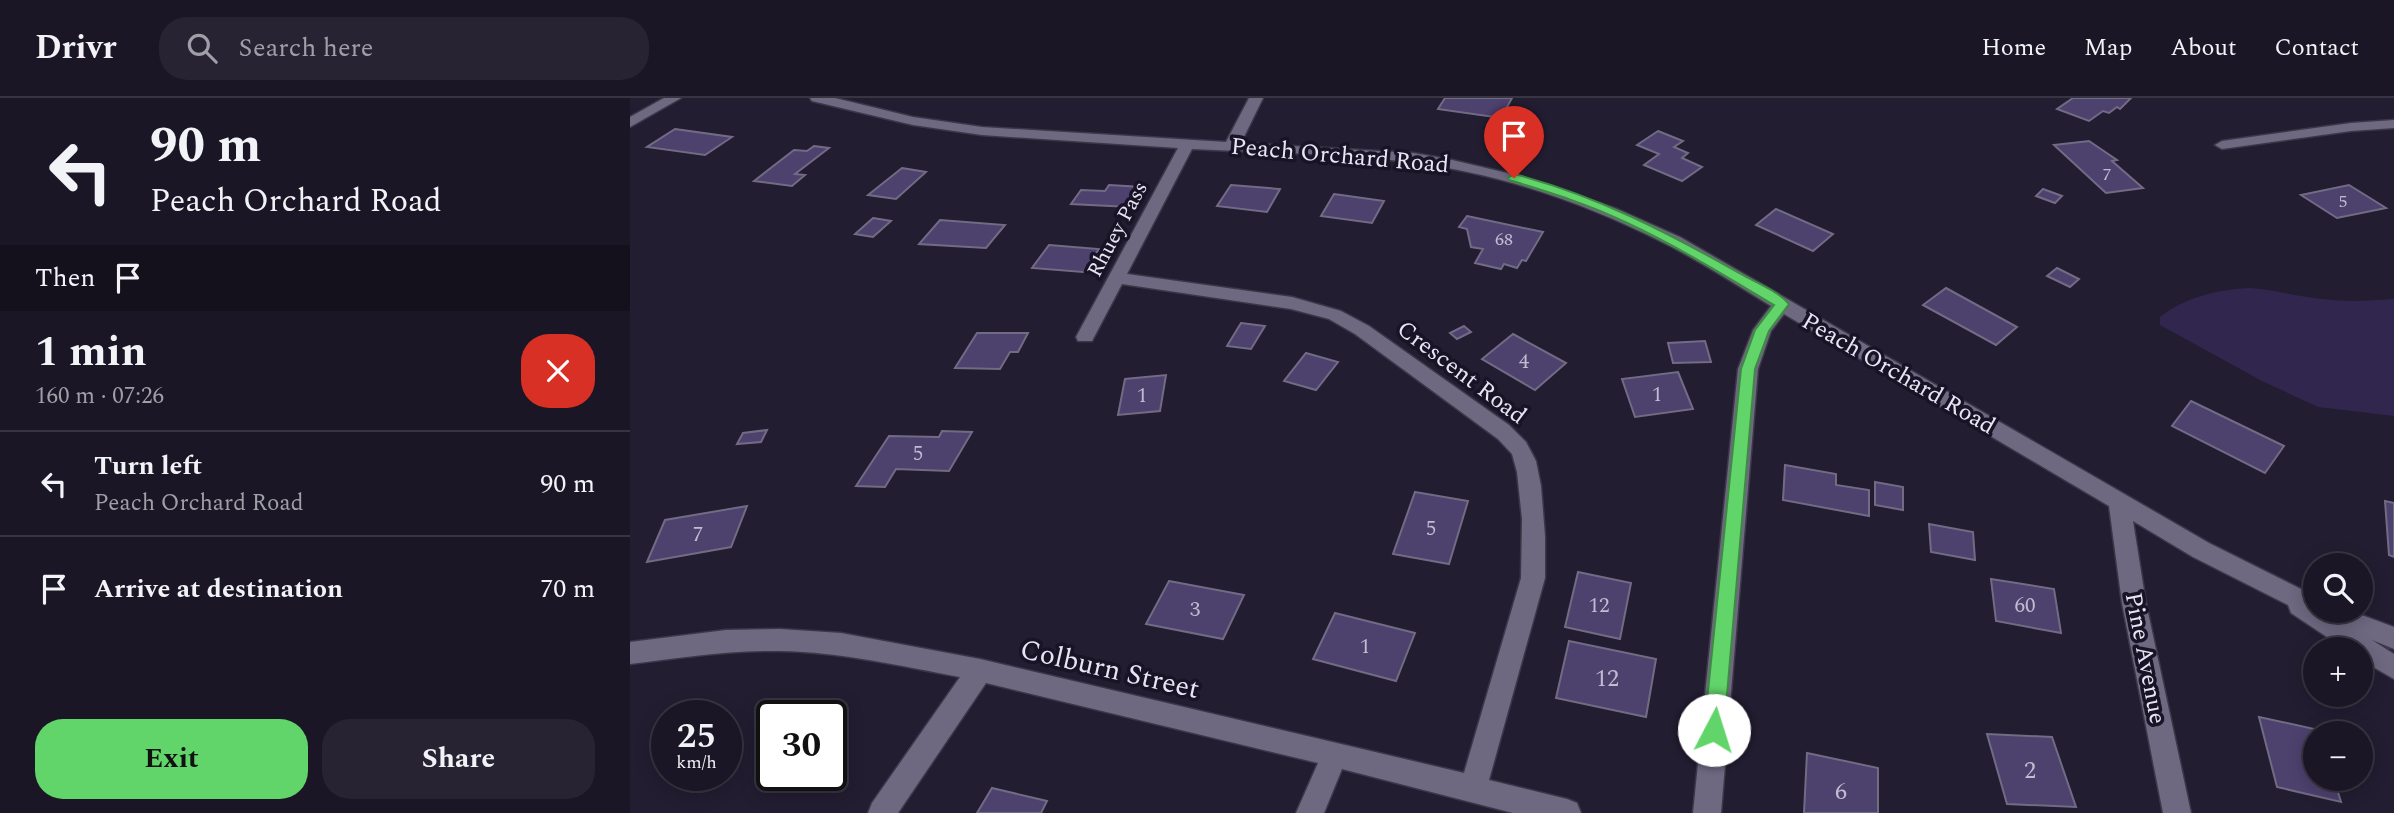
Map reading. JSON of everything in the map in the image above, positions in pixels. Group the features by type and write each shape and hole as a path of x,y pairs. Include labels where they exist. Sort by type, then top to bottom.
{"street":[{"path":"630,123 674,98"},
{"name":"Peach Orchard Road","path":"817,98 903,118 982,131 1413,158 1469,167 1527,182 1627,218 1684,246 2119,502 2266,584 2394,667"},
{"path":"1232,145 1256,98"},
{"path":"2221,145 2278,140 2345,127 2394,124"},
{"name":"Rhuey Pass","path":"1085,337 1188,143"},
{"name":"Crescent Road","path":"1116,278 1292,303 1335,314 1362,330 1502,430 1518,447 1528,474 1535,547 1533,578 1473,788"},
{"path":"1707,813 1748,369 1762,330 1783,304"},
{"name":"Pine Avenue","path":"2119,502 2134,603 2177,813"},
{"name":"Peach Orchard Road","path":"2266,584 2303,601"},
{"path":"2355,623 2394,638"},
{"name":"Colburn Street","path":"630,653 726,641 780,640 841,644 980,670 1335,754 1567,813"},
{"path":"882,813 980,670"},
{"path":"1310,813 1335,754"}],"shaded area":[{"path":"2251,288 2331,300 2394,299 2394,416 2318,407 2262,381 2160,325 2160,317 2192,299 2215,292"}],"building":[{"path":"1445,98 1512,98 1501,118 1438,109"},
{"path":"2073,98 2131,98 2120,109 2117,107 2109,113 2103,111 2089,121 2057,109"},
{"path":"675,129 732,137 705,155 647,147"},
{"path":"1658,131 1683,141 1674,147 1688,153 1682,158 1702,167 1682,181 1644,165 1659,154 1637,145"},
{"path":"2089,141 2117,160 2112,161 2143,188 2106,193 2054,145"},
{"path":"814,146 829,148 795,174 805,175 792,186 754,181 794,150 807,151"},
{"path":"902,168 926,172 896,199 868,195"},
{"path":"1109,185 1142,187 1130,207 1071,204 1081,190 1105,191"},
{"path":"1231,185 1280,189 1267,212 1217,206"},
{"path":"2349,185 2386,208 2337,218 2301,195"},
{"path":"2043,189 2062,196 2055,203 2036,196"},
{"path":"1334,194 1384,201 1372,223 1321,216"},
{"path":"1776,209 1833,234 1813,251 1756,225"},
{"path":"1467,216 1543,232 1526,261 1522,260 1517,268 1504,264 1501,269 1475,263 1483,249 1471,247 1467,229 1459,227"},
{"path":"873,218 891,221 873,237 855,234"},
{"path":"940,220 1005,225 986,248 919,244"},
{"path":"1049,245 1099,249 1083,272 1032,268"},
{"path":"2057,268 2079,279 2070,287 2047,276"},
{"path":"1946,288 2017,327 1996,345 1923,305"},
{"path":"1241,323 1265,326 1251,349 1227,346"},
{"path":"1464,326 1471,332 1457,339 1450,333"},
{"path":"977,333 1028,333 1018,352 1010,352 1000,369 955,368"},
{"path":"1513,334 1566,363 1535,390 1482,359"},
{"path":"1705,341 1711,362 1673,363 1668,343"},
{"path":"1306,353 1338,362 1316,390 1284,381"},
{"path":"1678,372 1693,409 1635,417 1622,379"},
{"path":"1166,375 1160,411 1118,415 1125,379"},
{"path":"2191,401 2284,446 2265,473 2172,426"},
{"path":"767,430 761,442 737,444 743,433"},
{"path":"942,431 972,432 949,471 896,469 885,487 856,486 889,436 939,437"},
{"path":"1785,465 1836,474 1836,485 1869,490 1869,516 1783,500"},
{"path":"1875,482 1903,487 1903,510 1875,505"},
{"path":"1415,492 1468,501 1449,564 1393,554"},
{"path":"2385,501 2394,503 2394,557 2389,555"},
{"path":"747,506 731,547 647,562 665,520"},
{"path":"1929,524 1973,532 1975,560 1931,552"},
{"path":"1578,572 1631,583 1620,639 1565,627"},
{"path":"1991,579 2054,589 2061,633 1996,621"},
{"path":"1169,581 1244,595 1223,639 1146,624"},
{"path":"1335,613 1415,633 1396,681 1313,659"},
{"path":"1569,641 1656,659 1646,717 1556,698"},
{"path":"2259,717 2303,727 2303,791 2338,791 2341,802 2277,787"},
{"path":"1987,734 2052,737 2076,807 2007,804"},
{"path":"1807,753 1878,768 1878,813 1804,813"},
{"path":"992,788 1047,801 1041,813 977,813"}],"route":[{"path":"1514,178 1558,191 1627,218 1723,268 1783,304 1762,330 1748,369 1714,730"}]}
